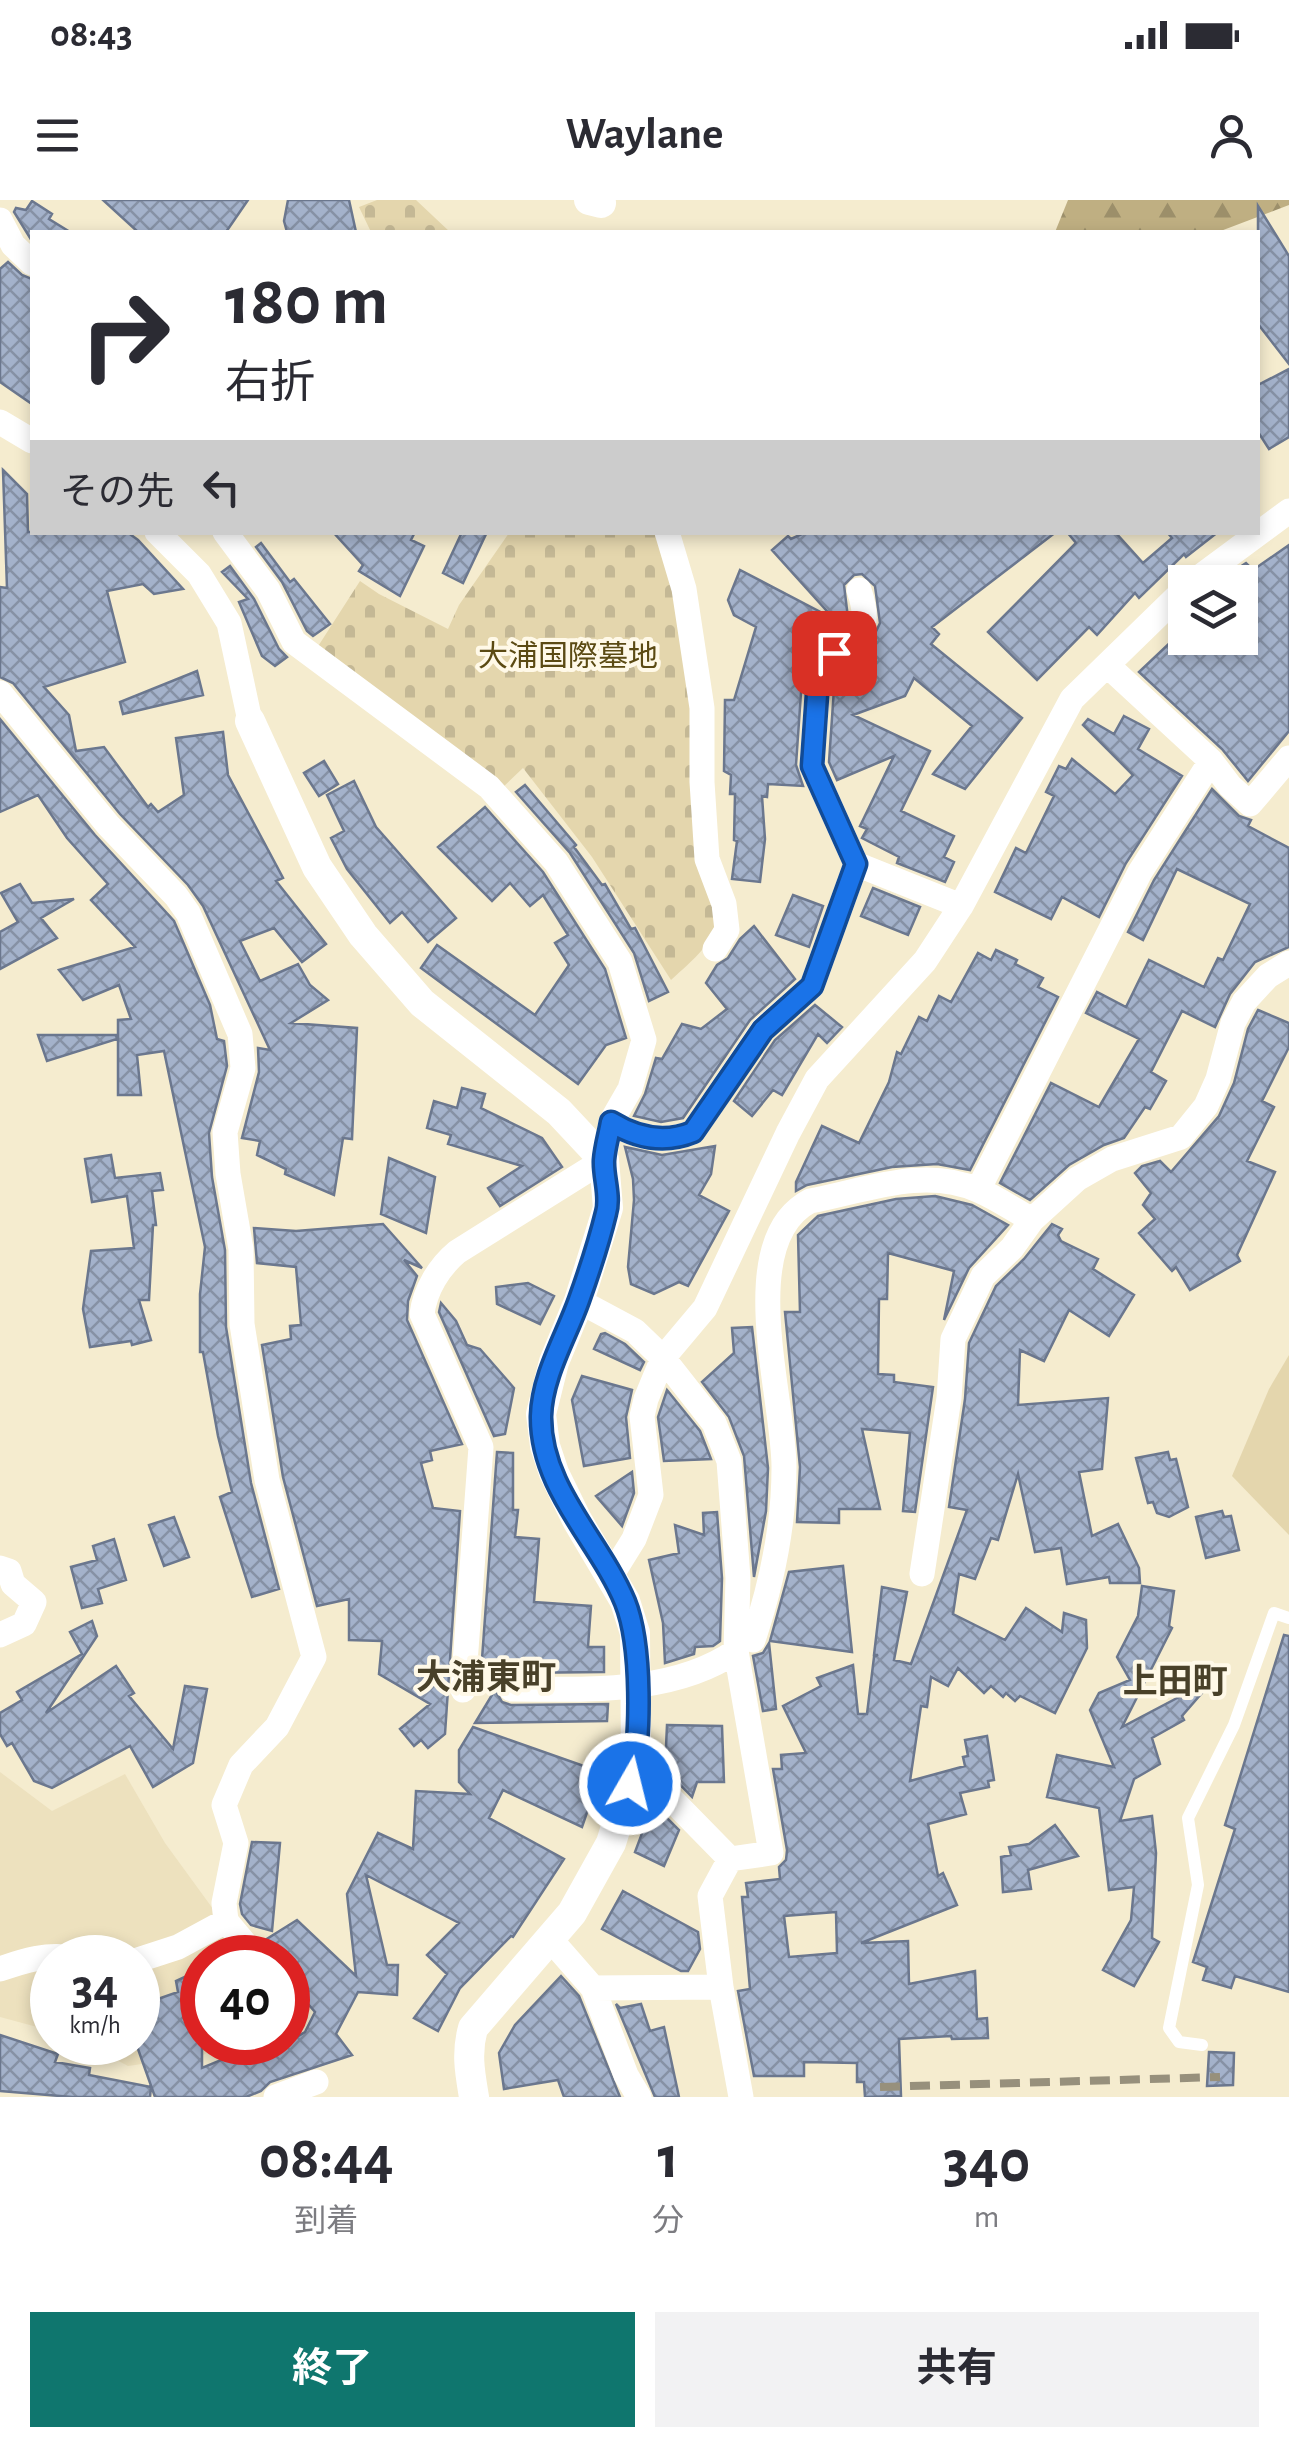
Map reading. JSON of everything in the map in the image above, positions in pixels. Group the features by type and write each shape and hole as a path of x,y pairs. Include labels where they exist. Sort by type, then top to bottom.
{"street":[{"path":"0,220 30,261"},
{"path":"0,422 30,440"},
{"path":"1260,532 1289,511"},
{"path":"160,535 199,574 229,623 250,722 317,867 363,935 422,1003 559,1112 604,1160"},
{"path":"227,535 268,590 294,642 489,787 556,862 620,962 644,1040 630,1089 611,1122 604,1160 608,1208 579,1302 554,1362 541,1414 554,1473 624,1601 635,1633 636,1763 611,1843 572,1913 474,2028 468,2064 474,2097"},
{"path":"668,535 684,589 702,708 707,858 724,904 726,930 715,949"},
{"path":"1216,565 1257,535"},
{"path":"611,1122 646,1138 665,1139 693,1132 763,1030 812,986 856,864 812,766 819,666 857,640 865,626 859,590"},
{"path":"611,1576 634,1539 652,1495 642,1416 662,1358 705,1308 817,1080 925,961 961,906 1072,699 1168,606"},
{"path":"1107,665 1211,760 1230,786 1250,804 1289,758"},
{"path":"0,693 108,825 188,913 240,1034 243,1068 225,1132 241,1249 242,1324 267,1480 314,1657 277,1727 241,1765 230,1783 224,1805 236,1843 224,1903 226,1921 238,1935"},
{"path":"978,1190 1140,872 1211,760"},
{"path":"856,864 961,906"},
{"path":"922,1574 949,1398 952,1339 983,1276 1012,1248 1032,1220 1078,1179 1112,1159 1181,1136 1206,1106 1218,1079 1232,1023 1244,1002 1268,976 1289,963"},
{"path":"462,1690 481,1447 422,1314 423,1304 444,1263 457,1252 604,1160"},
{"path":"510,1690 608,1689 636,1684 704,1670 744,1646 771,1585 784,1467 767,1288 775,1246 798,1207 810,1201 925,1179 978,1190 1032,1220"},
{"path":"759,1196 790,1218"},
{"path":"579,1302 635,1331 662,1358 714,1422 729,1461 744,1646 771,1853 730,1859"},
{"path":"0,1568 9,1572 14,1584 34,1602 24,1624 0,1635"},
{"path":"636,1763 730,1859"},
{"path":"730,1859 710,1896 741,2097"},
{"path":"160,1953 226,1921"},
{"path":"551,1940 593,1988 638,2097"},
{"path":"0,1969 30,1960"},
{"path":"593,1988 721,1987"},
{"path":"276,2097 316,2082"}],"lane":[{"path":"1202,2044 1179,2042 1170,2028 1198,1885 1188,1818 1234,1725 1274,1613 1289,1618"}],"shaded area":[{"path":"0,1772 52,1811 125,1774 165,1843 232,1935 180,1935 180,2058 160,2061 160,1935 30,1935 30,2025 0,2017"}],"green space":[{"path":"377,200 416,200 448,230 370,230 359,207"},
{"path":"1068,200 1289,200 1289,205 1223,230 1056,230"},
{"name":"大浦国際墓地","path":"508,535 660,535 678,585 720,912 708,942 671,980 592,857 523,768 502,788 315,651 360,581 448,629 459,605"},
{"path":"1289,1355 1289,1535 1232,1476 1269,1389"}],"building":[{"path":"103,200 248,200 227,230 136,230"},
{"path":"288,200 349,200 356,230 286,230"},
{"path":"32,201 67,230 30,230 30,238 14,212 16,208 26,210"},
{"path":"1258,206 1289,256 1289,364 1260,327"},
{"path":"8,262 30,278 30,403 0,382 0,269"},
{"path":"1289,369 1289,437 1269,449 1260,435 1260,384"},
{"path":"3,470 27,494 30,535 131,535 183,589 154,594 143,584 107,591 125,662 44,687 69,715 76,751 104,747 148,807 151,804 158,812 184,795 176,738 223,732 228,775 283,878 276,881 326,944 302,962 274,928 240,941 260,981 298,964 310,985 328,1000 291,1023 357,1028 352,1139 343,1138 334,1195 285,1174 286,1169 257,1155 260,1141 242,1138 259,1072 258,1048 270,1050 203,906 188,885 120,814 13,683 0,677 0,587 7,588"},
{"path":"336,535 414,535 411,540 424,546 400,596 359,571 363,565"},
{"path":"461,535 486,535 463,583 443,573"},
{"path":"800,535 1052,535 932,627 939,634 931,644 1022,718 965,789 933,774 972,726 914,678 905,696 853,715 930,751 901,811 954,836 944,857 954,862 945,882 897,863 899,857 862,838 867,829 860,826 894,756 837,780 829,762 835,674 868,648 880,623 875,586 862,574 854,575 844,585 848,618 844,626 809,653 803,664 796,765 803,786 768,784 767,797 762,796 765,839 760,882 732,879 737,841 735,794 730,794 731,775 724,771 725,700 734,700 756,627 734,615 728,600 740,570 834,619 772,550 788,536 791,539"},
{"path":"1069,535 1118,535 1143,563 1172,538 1170,535 1214,535 1186,557 1184,554 1168,565 1168,570 1139,598 1135,593 1097,635 1089,627 1037,680 988,632 1076,543"},
{"path":"261,543 290,582 294,579 330,624 313,636 282,582 256,547"},
{"path":"1289,545 1289,731 1248,781 1222,749 1139,672 1168,645 1168,655 1258,655 1258,567"},
{"path":"230,566 287,657 275,666 262,656 239,602 248,599 222,572"},
{"path":"197,671 203,695 123,714 120,702"},
{"path":"1124,716 1149,729 1138,749 1182,776 1126,863 1099,917 1062,897 1051,919 995,892 1016,848 1026,853 1054,796 1046,792 1059,766 1066,769 1072,759 1115,794 1133,775 1083,725 1088,719 1114,734"},
{"path":"0,719 95,835 174,921 210,1005 217,1039 224,1041 227,1066 209,1133 225,1250 226,1327 251,1483 279,1589 252,1597 220,1497 232,1492 200,1352 205,1247 164,1051 137,1055 141,1095 118,1095 118,1020 131,1019 119,985 83,1000 59,970 135,947 91,900 108,884 67,838 38,795 0,812"},
{"path":"324,761 338,784 319,796 304,773"},
{"path":"354,781 376,827 456,918 428,942 402,912 390,923 347,869 331,838 344,831 327,795"},
{"path":"525,785 605,884 631,929 635,928 668,992 649,1001 634,953 570,853 516,792"},
{"path":"1212,789 1239,816 1251,820 1248,826 1289,848 1289,947 1255,962 1230,994 1215,1027 1182,1011 1151,1072 1166,1081 1150,1109 1145,1107 1124,1138 1069,1165 1030,1200 1000,1183 1051,1083 1099,1107 1139,1039 1086,1013 1097,992 1126,1007 1149,960 1204,987 1218,958 1223,960 1250,904 1177,869 1143,940 1128,932 1154,880"},
{"path":"485,807 543,872 605,969 626,1038 606,1045 578,1084 421,968 437,945 535,1015 569,965 555,943 568,935 543,895 530,906 510,883 492,901 438,847"},
{"path":"20,884 32,903 74,899 41,918 57,938 0,969 0,932 18,922 1,893"},
{"path":"873,888 920,907 908,935 861,916"},
{"path":"793,895 823,906 809,947 776,935"},
{"path":"754,926 795,979 750,1020 683,1118 661,1122 634,1116 656,1058 662,1059 682,1024 701,1029 727,1009 706,983 717,965 728,958"},
{"path":"996,950 1043,978 1038,987 1058,997 970,1170 937,1164 892,1167 807,1185 796,1191 796,1182 822,1126 859,1143 889,1082 897,1052 901,1054 919,1017 927,1021 939,996 951,1002 978,953 991,960"},
{"path":"815,1005 842,1027 827,1043 818,1034 782,1095 773,1090 752,1116 734,1101 775,1040"},
{"path":"1258,1010 1289,1023 1289,1047 1262,1101 1274,1107 1247,1161 1275,1172 1237,1255 1240,1261 1190,1290 1176,1267 1172,1271 1139,1233 1155,1219 1143,1205 1151,1193 1135,1173 1142,1166 1160,1161 1171,1172 1219,1116"},
{"path":"38,1035 116,1035 117,1039 47,1061"},
{"path":"462,1088 485,1094 481,1108 542,1138 562,1167 500,1206 488,1188 522,1166 448,1144 451,1135 427,1128 434,1101 457,1108"},
{"path":"715,1146 711,1174 699,1195 729,1211 688,1286 679,1282 654,1294 631,1284 628,1267 634,1200 625,1147 662,1155"},
{"path":"111,1155 115,1178 160,1173 163,1190 152,1191 156,1225 149,1300 139,1300 151,1340 90,1347 83,1309 91,1251 134,1248 127,1196 92,1202 85,1159"},
{"path":"389,1158 435,1177 426,1233 381,1214"},
{"path":"935,1196 972,1205 1008,1225 969,1268 944,1320 954,1271 888,1253 887,1299 879,1299 878,1374 894,1375 894,1382 933,1387 915,1512 903,1511 910,1433 862,1429 880,1509 839,1509 839,1523 797,1522 800,1467 785,1312 800,1312 798,1235 818,1216 896,1199"},
{"path":"383,1224 422,1268 404,1260 417,1276 408,1301 407,1320 462,1444 430,1451 432,1460 421,1463 433,1508 460,1511 445,1734 428,1748 421,1740 414,1746 400,1729 430,1704 379,1674 382,1641 349,1640 349,1599 317,1606 283,1477 262,1345 291,1339 290,1326 301,1325 296,1267 257,1263 254,1228 296,1231"},
{"path":"1052,1224 1062,1229 1058,1235 1061,1241 1098,1259 1093,1269 1134,1295 1109,1336 1069,1310 1044,1361 1020,1350 1018,1405 1108,1398 1102,1469 1079,1472 1092,1536 1118,1524 1139,1568 1140,1583 1110,1583 1109,1577 1067,1584 1061,1548 1035,1552 1018,1474 998,1540 991,1538 975,1579 959,1574 953,1614 1005,1640 1026,1608 1062,1632 1064,1613 1086,1620 1087,1648 1055,1713 1020,1696 1015,1701 1006,1693 1003,1697 991,1686 984,1693 958,1668 948,1686 931,1677 927,1707 921,1706 910,1781 965,1766 965,1740 987,1736 994,1780 988,1781 989,1787 960,1793 966,1814 928,1824 938,1876 943,1873 957,1905 861,1943 908,1941 909,1984 975,1971 977,2019 987,2018 988,2038 899,2039 901,2096 865,2097 864,2082 857,2082 857,2063 804,2062 804,2076 754,2076 738,1991 750,1989 742,1897 748,1897 746,1883 780,1879 779,1867 786,1860 787,1850 773,1769 782,1769 781,1755 806,1753 783,1706 821,1686 817,1678 853,1665 858,1714 867,1714 874,1657 878,1655 874,1655 882,1587 907,1592 894,1660 911,1664 967,1510 949,1507 969,1343 996,1286","holes":["836,1912 837,1953 789,1957 784,1916"]},
{"path":"528,1283 554,1296 540,1324 497,1304 496,1287"},
{"path":"441,1303 456,1321 467,1345 480,1349 514,1388 505,1434 494,1436 439,1312"},
{"path":"752,1327 768,1468 766,1511 754,1577 744,1456 729,1417 702,1382 734,1353 732,1328"},
{"path":"605,1333 625,1344 644,1362 640,1370 594,1349"},
{"path":"582,1376 632,1390 626,1417 630,1458 584,1466 572,1400"},
{"path":"667,1390 700,1431 711,1459 664,1461 658,1417"},
{"path":"497,1452 513,1453 513,1510 518,1510 515,1537 539,1539 534,1602 591,1606 588,1647 604,1647 604,1672 501,1676 481,1673"},
{"path":"1168,1452 1170,1460 1176,1459 1188,1507 1169,1517 1157,1513 1153,1502 1148,1503 1136,1458"},
{"path":"632,1472 634,1493 622,1526 596,1496"},
{"path":"1222,1511 1224,1517 1231,1516 1239,1550 1206,1558 1196,1517"},
{"path":"717,1512 722,1578 720,1641 713,1646 695,1647 694,1654 665,1663 663,1623 649,1560 679,1553 675,1525 704,1535 703,1513"},
{"path":"174,1517 189,1557 164,1566 149,1525"},
{"path":"114,1539 126,1580 98,1589 102,1603 82,1608 71,1567 97,1560 93,1546"},
{"path":"843,1566 852,1652 770,1641 789,1572"},
{"path":"1142,1586 1174,1591 1169,1626 1172,1628 1122,1727 1215,1678 1182,1716 1184,1720 1152,1738 1160,1764 1134,1779 1120,1821 1152,1816 1156,1853 1152,1938 1159,1942 1134,1986 1103,1970 1131,1920 1134,1887 1109,1890 1099,1808 1047,1797 1057,1755 1114,1767 1090,1710 1099,1693 1130,1680 1117,1657 1138,1616"},
{"path":"92,1621 97,1636 46,1713 116,1666 134,1693 129,1696 173,1749 185,1686 207,1689 193,1763 153,1787 130,1746 52,1788 34,1781 12,1743 7,1746 0,1734 0,1713 22,1700 17,1692 82,1654 70,1632"},
{"path":"1284,1635 1289,1636 1289,1992 1235,1976 1231,1988 1203,1980 1207,1967 1193,1962 1235,1829 1225,1825"},
{"path":"769,1643 776,1709 763,1711 753,1656 763,1653"},
{"path":"495,1690 502,1702 511,1705 608,1704 607,1721 475,1723"},
{"path":"667,1725 722,1726 724,1782 697,1782 692,1797 661,1765"},
{"path":"473,1727 601,1772 582,1827 503,1790 489,1818 564,1859 513,1937 460,1988 438,2031 414,2018 447,1974 427,1955 459,1923 366,1875 387,1965 398,1965 397,1995 358,1992 336,2034 352,2055 270,2082 246,2097 155,2097 144,2065 160,2065 160,1998 178,1992 176,1981 180,1979 180,2065 310,2065 310,2022 315,2012 310,2006 310,1935 273,1935 297,1920 356,1976 347,1894 378,1833 413,1849 416,1791 470,1794 459,1782 459,1750"},
{"path":"653,1804 679,1830 664,1866 635,1852"},
{"path":"1055,1825 1078,1856 1028,1870 1031,1889 1003,1892 1001,1857 1011,1855 1009,1847 1029,1844"},
{"path":"252,1842 280,1843 272,1931 251,1925 242,1914 240,1904"},
{"path":"623,1891 698,1932 700,1949 688,1971 681,1971 602,1929"},
{"path":"561,1976 579,1996 620,2097 564,2097 558,2080 504,2089 499,2053 515,2025"},
{"path":"616,2004 620,2008 641,2004 650,2031 664,2027 679,2097 655,2097"},
{"path":"0,2035 30,2045 30,2065 90,2068 89,2075 151,2087 150,2097 72,2097 0,2091"},
{"path":"1209,2052 1234,2053 1233,2085 1207,2086"}],"railway":[{"path":"880,2087 1220,2077"}],"district":[{"name":"大浦東町","path":"486,1678"},
{"name":"上田町","path":"1175,1682"}],"route":[{"path":"630,1784 637,1754 635,1633 624,1601 554,1473 541,1414 554,1362 579,1302 608,1208 604,1160 611,1122 646,1138 665,1139 693,1132 763,1030 812,986 824,959 856,864 812,766 819,666 834,653"}]}
